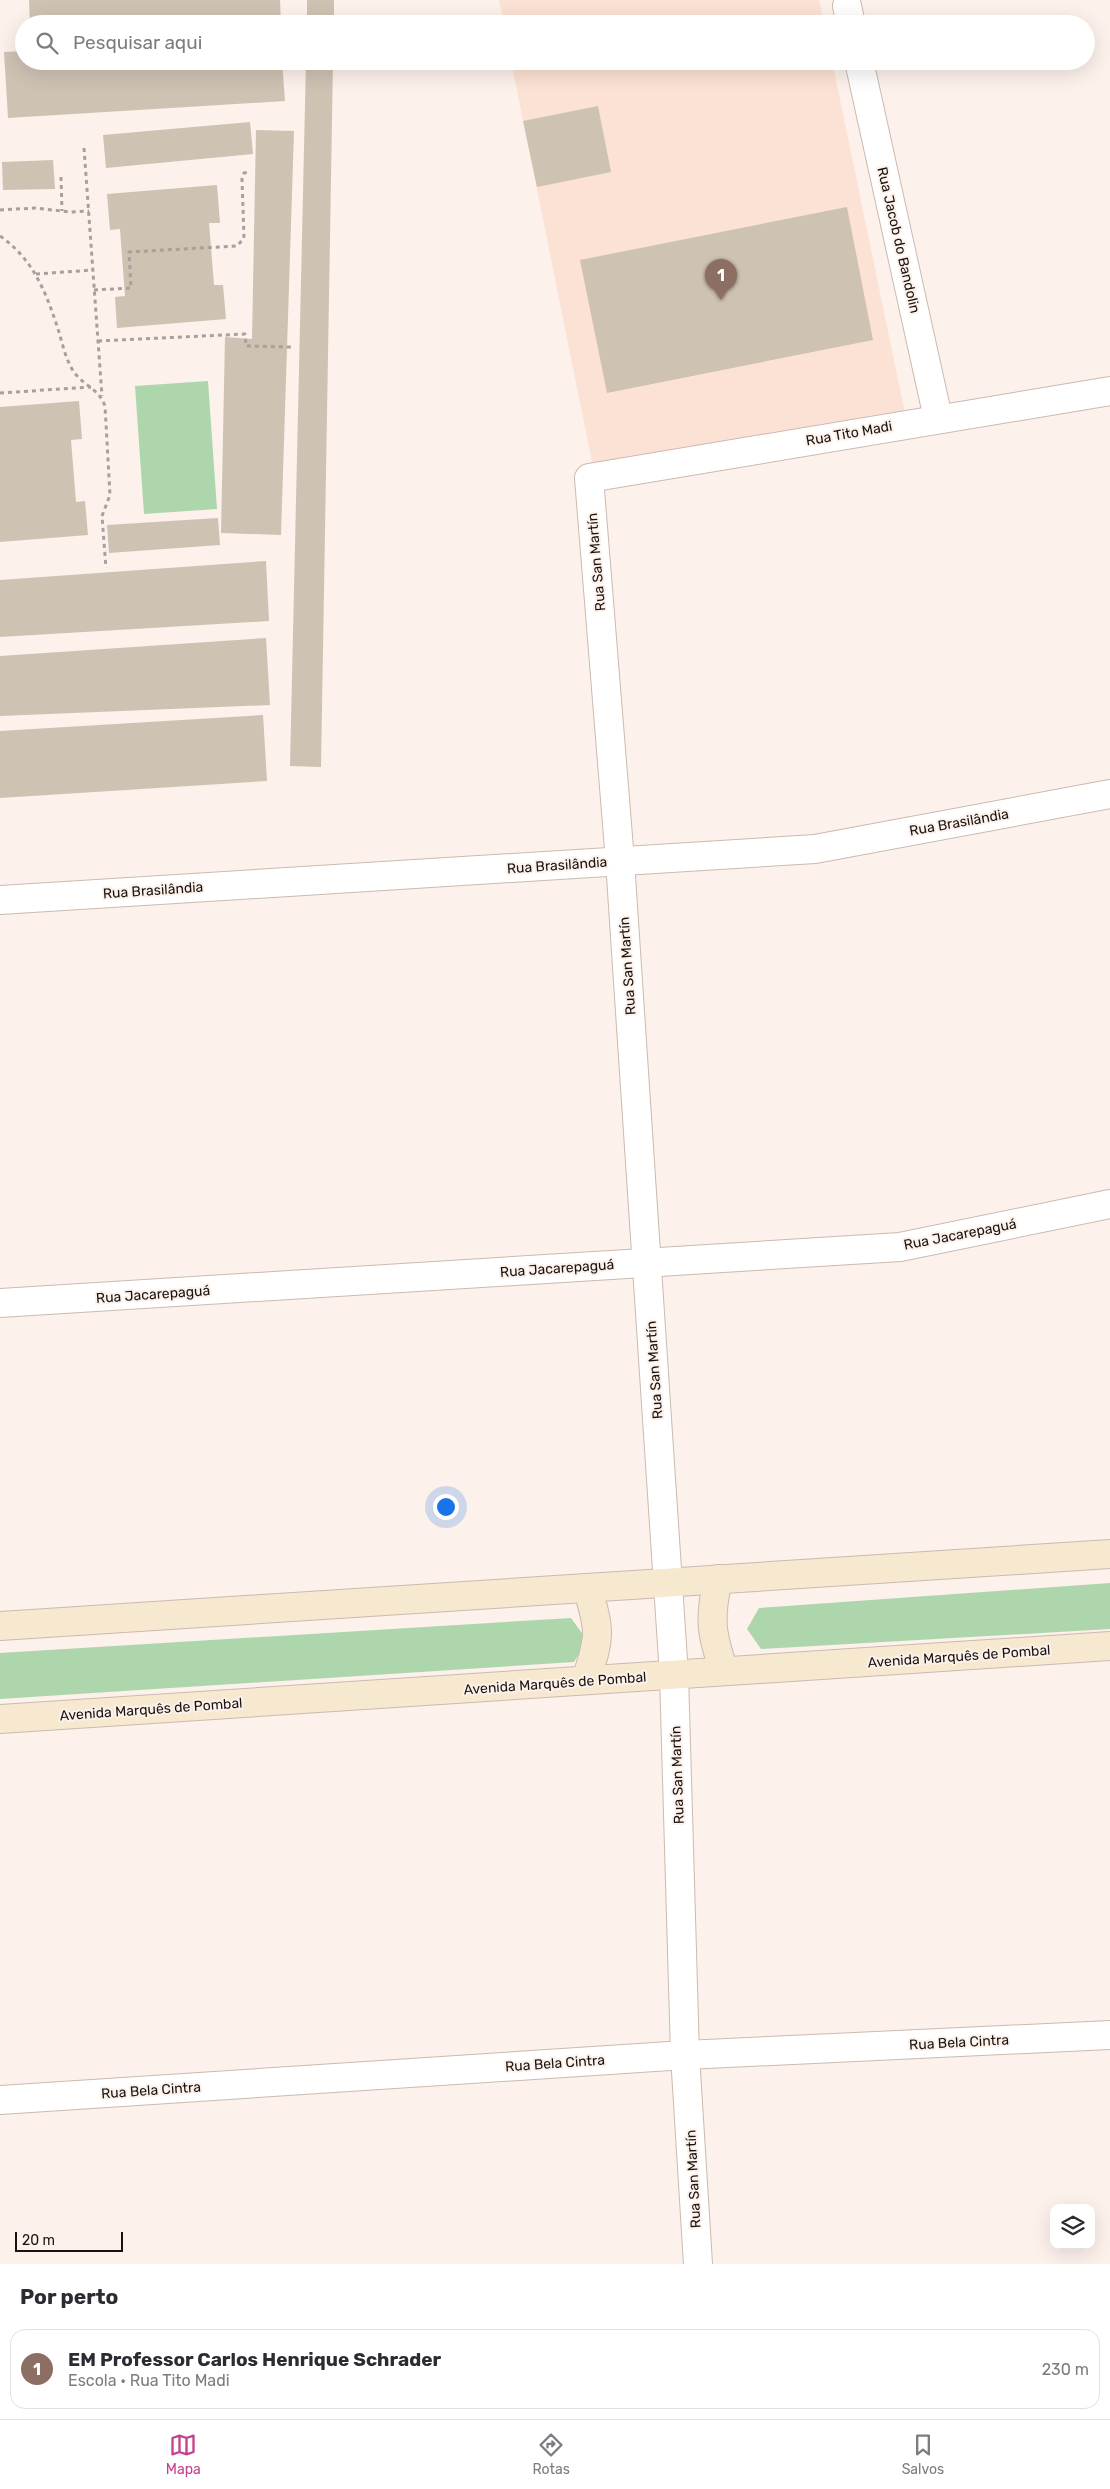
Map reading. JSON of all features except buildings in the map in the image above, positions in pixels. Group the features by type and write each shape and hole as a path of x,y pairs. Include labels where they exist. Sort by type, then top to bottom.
{"main road":[{"path":"0,1626 1110,1554"},
{"path":"718,1579 712,1606 713,1637 724,1671"},
{"path":"586,1680 598,1643 597,1619 587,1588"},
{"name":"Avenida Marquês de Pombal","path":"0,1719 1110,1646"}],"street":[{"name":"Rua Jacob do Bandolin","path":"861,70 938,418"},
{"name":"Rua Tito Madi","path":"589,478 938,418 1110,391"},
{"name":"Rua San Martín","path":"589,478 620,860 674,1675 685,2055 698,2264"},
{"name":"Rua Brasilândia","path":"0,900 815,849 1110,794"},
{"name":"Rua Jacarepaguá","path":"0,1303 900,1247 1110,1204"},
{"name":"Rua Bela Cintra","path":"0,2100 685,2055 1110,2035"}],"path":[{"path":"84,148 110,495 102,516 106,568"},
{"path":"94,290 131,288 129,252 238,246 244,238 242,180 244,174 250,172"},
{"path":"61,177 62,212"},
{"path":"0,210 35,208 62,212 89,211"},
{"path":"0,236 12,244 36,274 49,301 73,371 102,396"},
{"path":"36,274 93,270"},
{"path":"98,341 245,334 246,346 292,347"},
{"path":"0,393 91,387"}],"shaded area":[{"path":"499,0 819,0 822,15 502,15"},
{"path":"513,70 834,70 905,413 594,472"}],"green space":[{"path":"208,381 217,509 144,514 135,386"},
{"path":"1110,1583 1110,1629 761,1649 747,1629 759,1608"},
{"path":"571,1618 587,1640 574,1662 0,1699 0,1653"}],"place":[{"name":"EM Professor Carlos Henrique Schrader","path":"721,300"}]}
